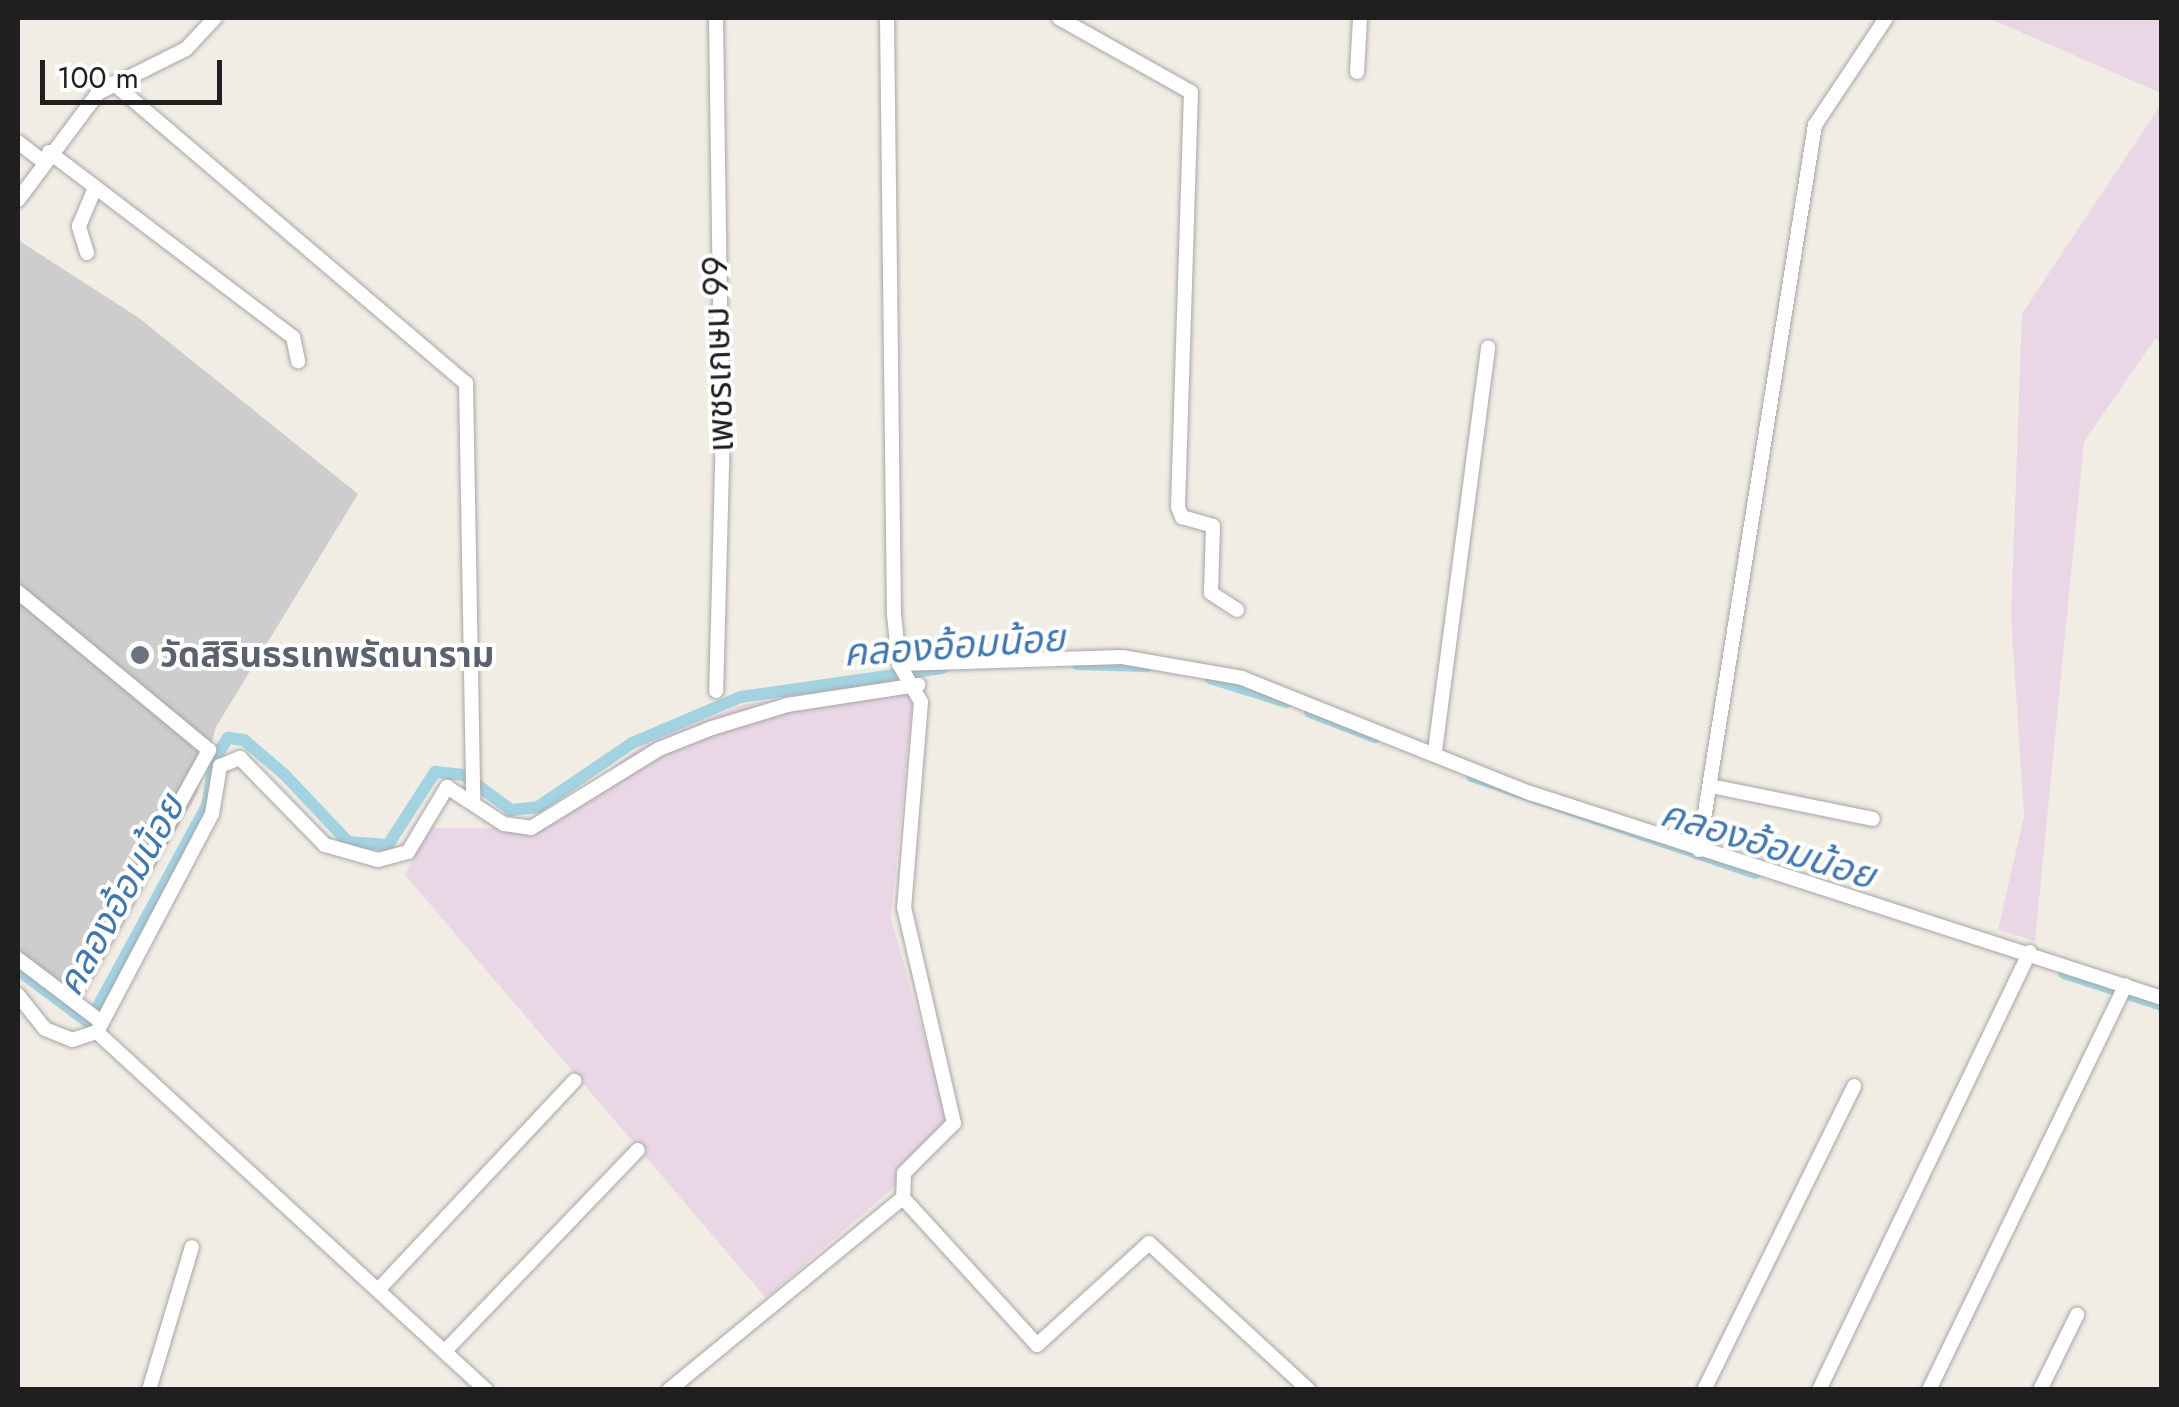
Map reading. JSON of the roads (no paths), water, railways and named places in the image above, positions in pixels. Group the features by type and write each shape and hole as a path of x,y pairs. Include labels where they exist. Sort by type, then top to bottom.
{"street":[{"path":"18,200 46,157 113,83 186,49 215,18"},
{"name":"เพชรเกษม 99","path":"716,18 722,468 716,691"},
{"path":"887,18 901,666 917,684 905,924 954,1123 904,1173 903,1198 1037,1344 1149,1243 1309,1390"},
{"path":"1059,18 1191,92 1178,508 1182,517 1213,526 1212,593 1238,610"},
{"path":"1357,72 1360,18"},
{"path":"1699,850 1814,125 1886,18"},
{"path":"113,83 466,383 474,799"},
{"path":"18,142 95,188 293,338 298,361"},
{"path":"87,253 78,226 95,188"},
{"path":"1435,750 1488,347"},
{"path":"18,592 209,750 78,1000"},
{"path":"901,666 1165,661 1258,683 1435,750 1530,794 2124,991 2162,998"},
{"path":"94,1029 212,814 228,757 266,780 325,845 358,857 408,852 447,788 474,799 504,824 530,828 659,749 712,728 787,704 917,684"},
{"path":"1711,786 1872,819"},
{"path":"1818,1390 2027,957"},
{"path":"18,959 78,1000 94,1029 486,1390"},
{"path":"1929,1390 2124,991"},
{"path":"18,995 46,1029 94,1029"},
{"path":"378,1290 574,1081"},
{"path":"1704,1390 1854,1086"},
{"path":"446,1350 638,1150"},
{"path":"669,1390 903,1198"},
{"path":"150,1390 192,1248"},
{"path":"2040,1390 2078,1316"}],"waterway":[{"name":"คลองอ้อมน้อย","path":"1077,664 1147,666"},
{"name":"คลองอ้อมน้อย","path":"18,970 89,1023 207,806 215,758 228,738 244,740 284,774 348,842 388,845 435,772 464,775 511,810 538,807 632,743 741,697 942,668"},
{"name":"คลองอ้อมน้อย","path":"1210,678 1286,702"},
{"name":"คลองอ้อมน้อย","path":"1310,712 1375,737"},
{"name":"คลองอ้อมน้อย","path":"1472,776 1755,873"},
{"name":"คลองอ้อมน้อย","path":"2064,973 2162,1005"}],"place":[{"name":"วัดสิรินธรเทพรัตนาราม","path":"140,655"}]}
